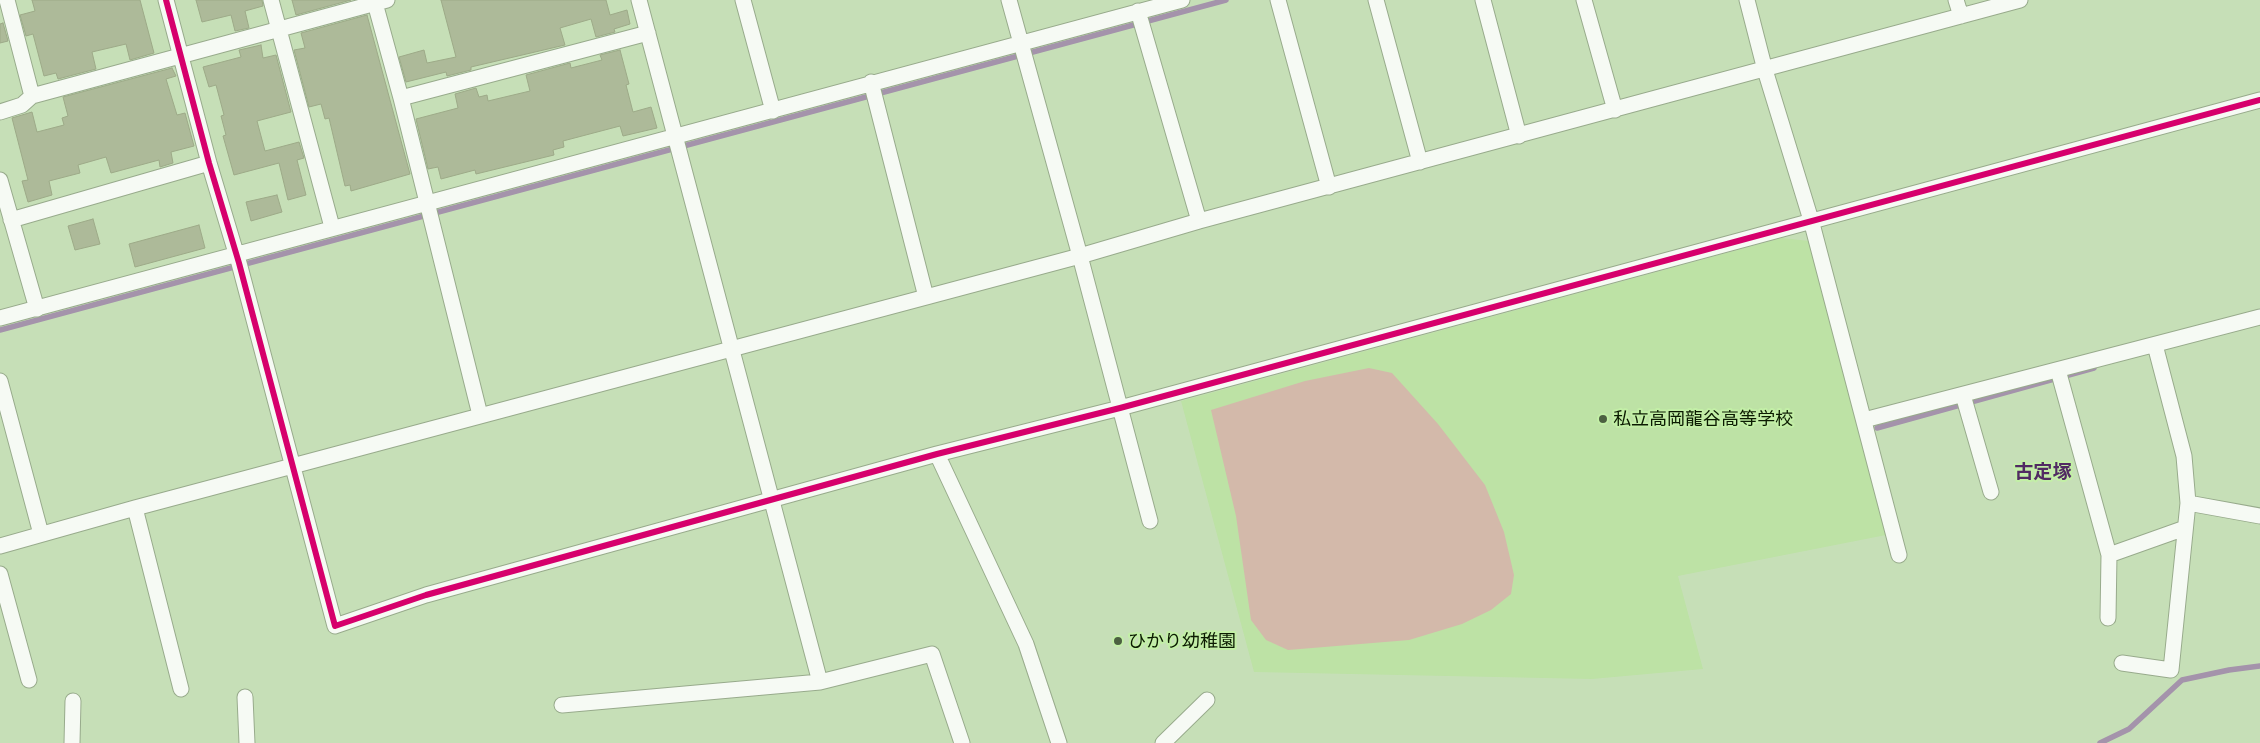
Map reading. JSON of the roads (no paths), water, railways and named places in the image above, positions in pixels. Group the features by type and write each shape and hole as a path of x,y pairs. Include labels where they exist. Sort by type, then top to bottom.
{"street":[{"path":"7,0 32,96"},
{"path":"166,0 209,163 239,263 335,626 426,595 937,454 1120,408 2260,100"},
{"path":"271,0 332,228"},
{"path":"639,0 820,682"},
{"path":"743,0 773,110"},
{"path":"1009,0 1080,256 1150,521"},
{"path":"0,318 239,263 332,228 429,212 677,145 773,110 873,91 1140,19 1166,2 1182,0"},
{"path":"1278,0 1329,187"},
{"path":"1376,0 1420,162"},
{"path":"1483,0 1519,136"},
{"path":"1584,0 1615,110"},
{"path":"1747,0 1765,70 1811,220 1899,555"},
{"path":"1956,0 1961,16"},
{"path":"0,546 134,508 1080,256 1199,222 2020,0"},
{"path":"0,112 22,105 32,96 381,2 401,98 480,416"},
{"path":"1140,19 1199,222"},
{"path":"401,98 648,32"},
{"path":"873,91 926,297"},
{"path":"11,220 209,163"},
{"path":"0,180 37,309"},
{"path":"1864,420 2260,317"},
{"path":"2122,663 2171,670 2188,503 2184,456 2155,345"},
{"path":"2058,370 2109,555 2108,618"},
{"path":"0,382 41,534"},
{"path":"1963,395 1991,492"},
{"path":"937,454 1026,644 1059,743"},
{"path":"2188,503 2260,516"},
{"path":"134,508 181,689"},
{"path":"2109,555 2185,528"},
{"path":"0,574 29,680"},
{"path":"562,705 820,682 932,654 962,743"},
{"path":"245,697 247,743"},
{"path":"1163,743 1207,700"},
{"path":"72,743 73,701"}],"waterway":[{"path":"0,330 1226,0"},
{"path":"1877,428 2094,368"},
{"path":"2100,743 2129,729 2182,680 2229,670 2260,666"}],"place":[{"name":"私立高岡龍谷高等学校","path":"1603,419"},
{"name":"ひかり幼稚園","path":"1118,641"}],"district":[{"name":"古定塚","path":"2043,472"}]}
